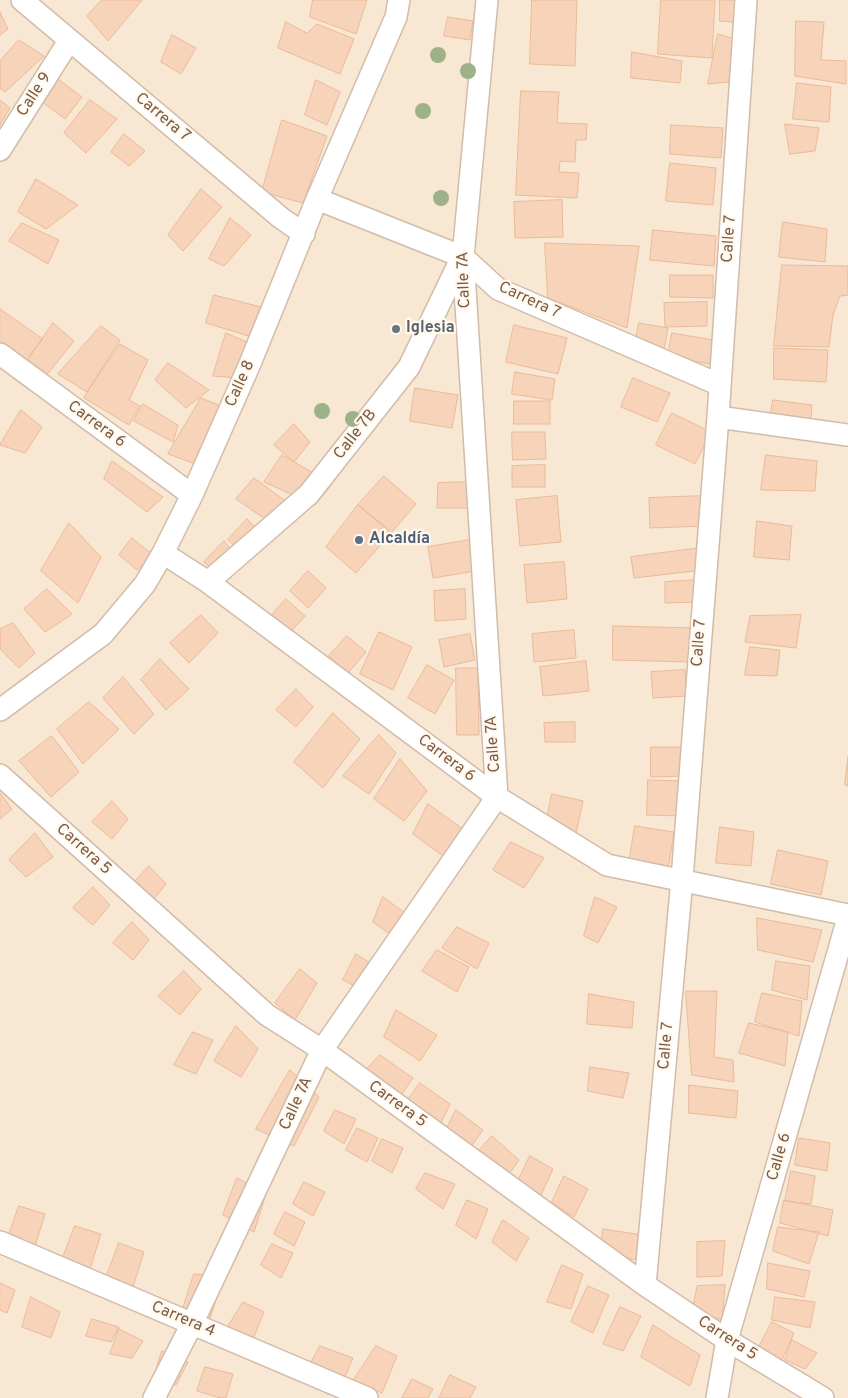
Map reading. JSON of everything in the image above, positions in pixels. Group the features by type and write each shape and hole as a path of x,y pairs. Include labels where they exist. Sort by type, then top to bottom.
{"street":[{"name":"Carrera 7","path":"22,0 281,218 304,234"},
{"name":"Calle 8","path":"0,710 103,634 145,584 163,553 192,495 249,366 317,199 396,17 399,0"},
{"name":"Calle 7A","path":"154,1398 192,1324 322,1050 497,797 462,257 487,0"},
{"name":"Calle 7","path":"645,1285 682,880 718,417 746,0"},
{"name":"Calle 9","path":"0,150 69,41"},
{"name":"Carrera 7","path":"317,199 462,257 498,289 720,385"},
{"name":"Calle 7B","path":"208,582 309,494 409,367 462,257"},
{"name":"Carrera 6","path":"0,354 192,495"},
{"path":"718,417 848,435"},
{"name":"Carrera 6","path":"163,553 208,582 497,797 606,864 848,917"},
{"name":"Carrera 5","path":"0,775 267,1015 322,1050 645,1285 727,1340 823,1398"},
{"name":"Calle 6","path":"717,1398 727,1340 848,917"},
{"name":"Carrera 4","path":"0,1242 367,1398"}],"shaded area":[{"path":"0,0 848,0 848,1398 0,1398"}],"building":[{"path":"102,0 142,0 108,41 87,16"},
{"path":"313,0 367,0 356,34 310,17"},
{"path":"532,0 577,0 575,66 530,64"},
{"path":"661,0 715,0 712,58 658,54"},
{"path":"720,0 735,0 734,22 720,21"},
{"path":"0,12 8,29 0,35"},
{"path":"448,17 473,21 470,40 444,36"},
{"path":"796,21 824,22 821,60 846,61 846,84 795,76"},
{"path":"286,22 307,33 317,24 354,39 340,74 278,48"},
{"path":"718,34 734,39 729,82 708,84"},
{"path":"172,35 196,48 181,74 161,62"},
{"path":"19,40 44,56 5,92 0,88 0,61"},
{"path":"632,52 682,61 680,83 631,78"},
{"path":"58,79 82,97 65,119 41,101"},
{"path":"316,80 340,92 327,125 305,115"},
{"path":"797,83 831,87 829,122 793,119"},
{"path":"521,91 559,92 557,123 587,124 586,140 576,140 575,162 560,161 559,172 579,173 577,198 516,195"},
{"path":"0,100 10,108 0,125"},
{"path":"90,100 117,119 86,153 64,133"},
{"path":"282,120 327,136 303,203 262,192"},
{"path":"785,124 819,128 815,151 790,154"},
{"path":"671,125 723,128 721,158 670,154"},
{"path":"124,134 145,151 129,166 111,152"},
{"path":"670,163 716,168 713,205 666,201"},
{"path":"36,179 78,205 46,229 18,212"},
{"path":"201,189 222,207 183,251 168,235"},
{"path":"562,200 563,237 515,238 514,202"},
{"path":"230,218 251,235 224,266 209,259"},
{"path":"783,222 827,229 825,262 779,257"},
{"path":"22,223 59,240 48,264 9,241"},
{"path":"653,230 716,236 714,266 650,260"},
{"path":"545,243 639,246 627,328 548,298"},
{"path":"782,265 848,266 848,295 840,296 833,315 829,347 774,346"},
{"path":"670,275 713,275 713,298 670,297"},
{"path":"214,295 265,308 252,337 206,323"},
{"path":"707,302 707,326 665,327 664,303"},
{"path":"0,309 43,339 24,362 0,344"},
{"path":"53,323 74,341 45,377 27,362"},
{"path":"639,323 668,328 664,350 635,345"},
{"path":"514,325 567,338 558,374 506,362"},
{"path":"101,326 120,340 87,392 58,374"},
{"path":"226,333 249,343 238,378 213,376"},
{"path":"672,333 719,341 715,365 668,356"},
{"path":"120,344 148,360 129,400 140,406 129,425 84,398"},
{"path":"774,348 828,350 826,382 774,379"},
{"path":"168,363 209,390 186,408 155,380"},
{"path":"515,372 555,379 552,400 512,394"},
{"path":"633,378 670,393 657,422 621,407"},
{"path":"415,388 458,395 452,428 410,421"},
{"path":"201,398 226,408 201,466 168,454"},
{"path":"773,400 812,405 810,430 769,426"},
{"path":"514,401 550,401 550,424 514,424"},
{"path":"143,404 178,425 173,442 134,421"},
{"path":"21,410 42,427 25,453 0,445"},
{"path":"672,413 711,432 695,464 656,445"},
{"path":"294,424 310,442 294,462 274,445"},
{"path":"512,432 545,432 546,459 513,460"},
{"path":"282,455 332,484 315,505 264,482"},
{"path":"766,455 817,461 815,491 761,490"},
{"path":"112,461 163,497 147,512 104,479"},
{"path":"545,465 545,487 512,487 512,466"},
{"path":"384,476 416,504 391,533 358,505"},
{"path":"254,478 291,505 274,525 236,499"},
{"path":"473,482 472,508 437,508 438,483"},
{"path":"557,496 561,542 520,546 516,500"},
{"path":"704,496 705,526 650,528 649,498"},
{"name":"Alcaldía","path":"358,505 392,532 356,573 326,547"},
{"path":"247,519 264,536 247,557 228,540"},
{"path":"757,521 792,526 789,560 754,557"},
{"path":"69,523 101,557 78,603 41,571"},
{"path":"132,538 153,555 137,570 119,555"},
{"path":"476,539 481,570 433,578 428,547"},
{"path":"224,541 240,559 224,579 204,562"},
{"path":"701,548 703,570 634,578 631,557"},
{"path":"564,562 567,599 527,603 524,565"},
{"path":"308,571 326,588 308,608 290,591"},
{"path":"698,580 699,602 665,603 665,582"},
{"path":"47,589 72,614 45,632 24,609"},
{"path":"465,589 466,619 435,621 434,591"},
{"path":"286,599 305,616 286,637 268,619"},
{"path":"201,615 218,633 189,663 170,643"},
{"path":"801,615 796,648 745,642 750,616"},
{"path":"13,623 35,653 19,668 0,649 0,629"},
{"path":"613,626 692,628 691,662 613,660"},
{"path":"574,630 576,658 534,662 532,634"},
{"path":"379,632 412,647 393,690 360,674"},
{"path":"470,634 475,660 444,667 439,640"},
{"path":"347,636 366,652 348,673 329,656"},
{"path":"750,647 780,650 777,676 745,675"},
{"path":"160,659 189,689 166,710 141,680"},
{"path":"586,661 589,691 543,696 540,667"},
{"path":"427,665 454,680 435,714 408,698"},
{"path":"456,668 478,668 479,735 457,735"},
{"path":"685,670 687,696 653,698 651,672"},
{"path":"123,677 154,714 134,734 103,698"},
{"path":"296,689 313,707 296,727 276,710"},
{"path":"89,702 119,729 83,764 57,729"},
{"path":"333,713 360,739 323,788 294,762"},
{"path":"575,722 575,742 545,742 544,723"},
{"path":"379,735 396,753 369,794 343,776"},
{"path":"52,736 79,772 51,797 19,761"},
{"path":"651,747 685,747 685,776 651,777"},
{"path":"848,757 848,786 845,785"},
{"path":"400,759 427,791 404,821 374,799"},
{"path":"648,780 683,781 682,816 647,815"},
{"path":"0,793 12,809 0,819"},
{"path":"552,794 583,801 576,833 545,827"},
{"path":"112,801 128,819 112,839 92,822"},
{"path":"428,804 474,837 454,864 413,834"},
{"path":"635,826 674,832 668,870 629,863"},
{"path":"720,827 754,832 751,866 716,863"},
{"path":"35,833 53,857 26,877 9,860"},
{"path":"511,842 544,858 524,888 493,870"},
{"path":"778,850 828,861 821,895 771,884"},
{"path":"149,866 166,884 150,904 130,887"},
{"path":"93,887 110,905 93,925 73,908"},
{"path":"383,897 419,923 402,943 373,922"},
{"path":"595,897 617,907 598,943 584,936"},
{"path":"757,918 822,930 813,962 758,950"},
{"path":"132,922 149,940 133,960 113,943"},
{"path":"457,927 489,943 477,969 442,948"},
{"path":"437,950 469,967 457,992 422,971"},
{"path":"356,954 387,974 370,994 343,980"},
{"path":"776,961 810,966 807,1000 772,990"},
{"path":"300,969 317,983 295,1020 275,1003"},
{"path":"184,971 201,989 180,1015 158,996"},
{"path":"686,991 717,991 714,1057 733,1060 734,1082 692,1075"},
{"path":"762,993 802,1001 799,1036 755,1022"},
{"path":"589,994 634,1002 632,1028 587,1024"},
{"path":"396,1010 437,1035 420,1061 384,1037"},
{"path":"749,1023 788,1032 785,1066 739,1053"},
{"path":"236,1026 258,1049 241,1077 214,1061"},
{"path":"193,1032 213,1040 196,1074 174,1065"},
{"path":"380,1055 413,1078 400,1097 365,1071"},
{"path":"590,1067 629,1073 623,1098 588,1091"},
{"path":"290,1070 319,1097 294,1146 256,1129"},
{"path":"420,1083 450,1104 440,1125 405,1104"},
{"path":"689,1085 738,1091 736,1118 689,1113"},
{"path":"335,1110 356,1119 344,1144 324,1131"},
{"path":"456,1110 483,1130 470,1148 446,1130"},
{"path":"357,1128 378,1138 367,1162 346,1150"},
{"path":"492,1136 519,1160 509,1174 477,1153"},
{"path":"799,1138 830,1143 827,1171 795,1165"},
{"path":"382,1139 403,1148 392,1173 372,1161"},
{"path":"530,1156 553,1169 540,1197 517,1183"},
{"path":"791,1171 815,1176 811,1204 785,1201"},
{"path":"425,1173 455,1184 443,1209 416,1189"},
{"path":"564,1176 588,1189 574,1217 552,1202"},
{"path":"237,1178 266,1194 254,1232 223,1215"},
{"path":"304,1182 325,1192 313,1216 293,1204"},
{"path":"467,1200 488,1209 476,1239 456,1225"},
{"path":"784,1200 833,1210 828,1236 780,1223"},
{"path":"19,1206 45,1214 33,1253 7,1240"},
{"path":"285,1212 305,1222 294,1246 274,1234"},
{"path":"503,1220 529,1238 516,1261 492,1242"},
{"path":"75,1226 101,1234 89,1272 62,1260"},
{"path":"778,1227 819,1232 809,1264 773,1251"},
{"path":"603,1229 643,1235 636,1260 601,1253"},
{"path":"725,1241 722,1276 697,1277 697,1242"},
{"path":"119,1243 144,1252 132,1290 106,1278"},
{"path":"272,1244 293,1253 281,1278 261,1265"},
{"path":"768,1263 810,1271 804,1297 767,1289"},
{"path":"562,1265 583,1274 571,1309 547,1302"},
{"path":"194,1274 224,1276 207,1327 181,1315"},
{"path":"0,1283 15,1290 7,1313 0,1310"},
{"path":"725,1285 722,1320 692,1311 697,1286"},
{"path":"588,1286 609,1295 593,1333 571,1322"},
{"path":"31,1297 60,1312 51,1338 22,1327"},
{"path":"775,1297 815,1302 810,1328 772,1320"},
{"path":"243,1302 264,1312 251,1344 226,1330"},
{"path":"620,1307 641,1316 623,1351 603,1344"},
{"path":"92,1319 119,1327 111,1342 86,1336"},
{"path":"772,1322 794,1333 781,1362 759,1347"},
{"path":"653,1325 700,1355 690,1386 641,1357"},
{"path":"119,1329 143,1341 132,1358 110,1354"},
{"path":"792,1340 817,1353 805,1369 785,1360"},
{"path":"320,1346 353,1358 343,1382 309,1367"},
{"path":"376,1346 397,1356 382,1393 353,1381"},
{"path":"162,1351 188,1362 176,1385 154,1377"},
{"path":"205,1367 233,1374 226,1398 197,1391"},
{"path":"450,1375 476,1387 470,1398 439,1398"},
{"path":"412,1379 433,1389 428,1398 402,1398"}],"place":[{"name":"Iglesia","path":"396,329"},
{"name":"Alcaldía","path":"359,540"}]}
